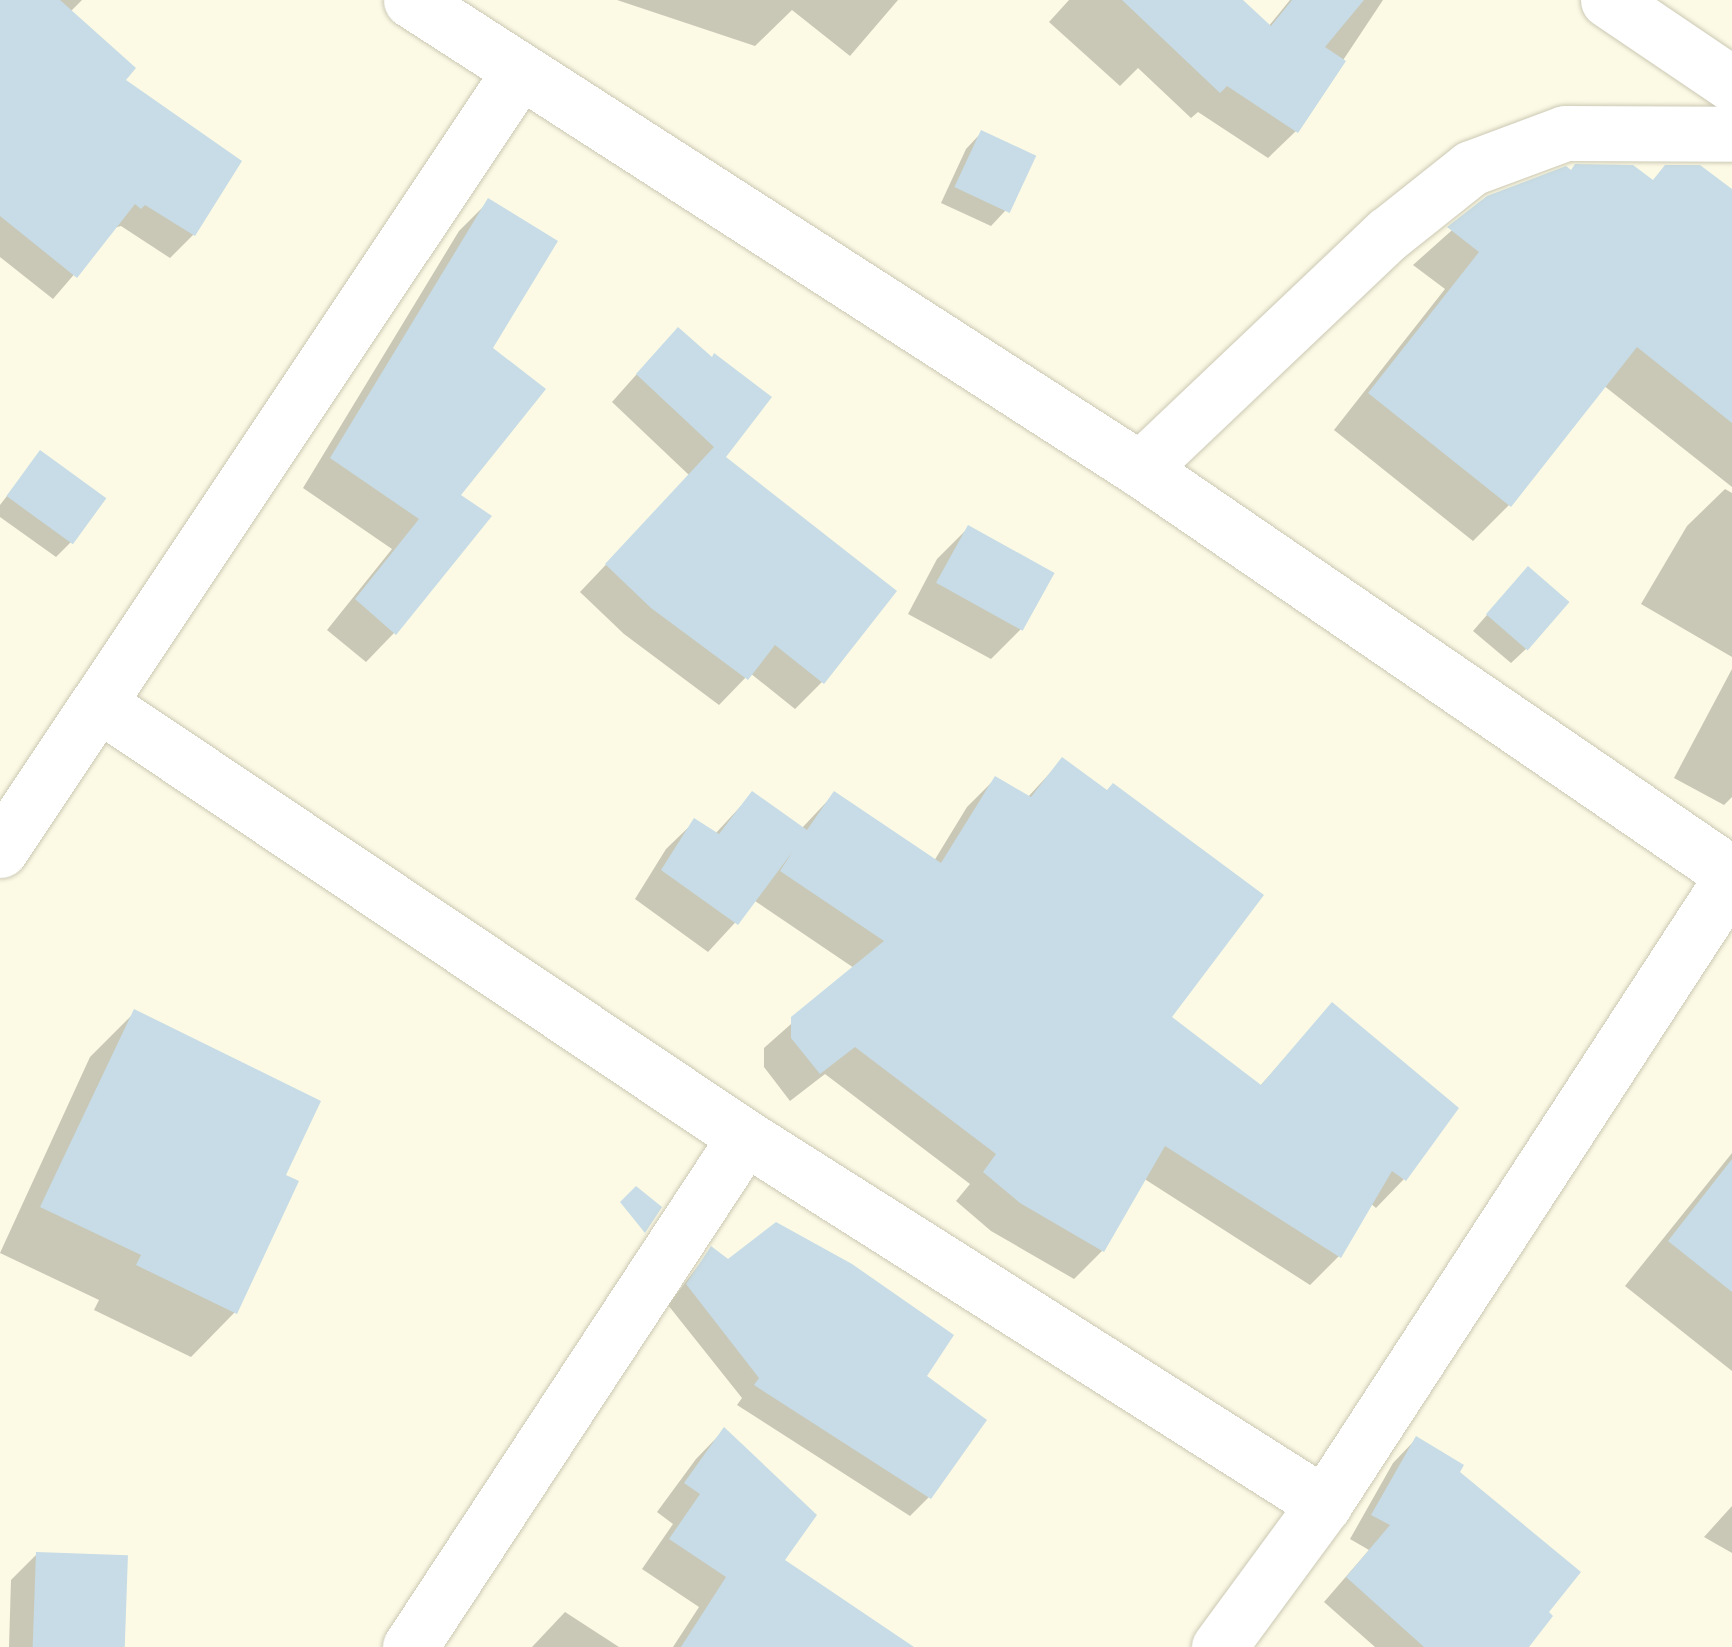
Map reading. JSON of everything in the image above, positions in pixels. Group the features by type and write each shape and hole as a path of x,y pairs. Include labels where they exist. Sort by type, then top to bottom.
{"street":[{"path":"411,0 1140,469 1732,875 1324,1504 1220,1647"},
{"path":"1608,0 1732,84"},
{"path":"0,850 519,72"},
{"path":"1140,469 1388,234 1471,168 1565,133 1732,134"},
{"path":"99,704 745,1137 1324,1504"},
{"path":"410,1647 745,1137"}],"building":[{"path":"0,0 60,0 136,68 126,80 242,161 195,236 145,205 141,209 135,204 77,278 0,216"},
{"path":"1122,0 1243,0 1271,26 1292,0 1364,0 1325,47 1346,61 1298,133 1227,86 1220,93"},
{"path":"981,130 1036,156 1010,213 954,187"},
{"path":"1575,164 1633,165 1653,180 1665,165 1700,165 1732,189 1732,423 1637,347 1511,507 1368,393 1479,252 1447,227 1487,196 1566,166 1571,170"},
{"path":"488,198 558,241 493,348 546,389 461,495 492,516 396,635 355,599 419,519 330,458"},
{"path":"678,327 712,357 714,353 772,397 726,457 897,591 824,684 775,645 748,680 651,608 605,564 714,447 636,374"},
{"path":"40,450 106,498 73,544 6,496"},
{"path":"968,525 1055,573 1023,631 936,583"},
{"path":"1528,566 1570,602 1528,650 1486,614"},
{"path":"1062,757 1107,790 1113,783 1264,895 1172,1017 1261,1085 1332,1002 1459,1108 1406,1181 1392,1171 1341,1258 1165,1146 1104,1252 1020,1203 983,1172 996,1154 855,1047 820,1074 791,1038 791,1017 884,941 780,871 793,851 738,925 661,870 694,818 719,834 752,791 807,830 834,791 941,863 995,776 1031,797"},
{"path":"134,1009 321,1101 286,1175 299,1181 237,1314 136,1265 141,1255 40,1207"},
{"path":"1732,1159 1732,1292 1668,1241"},
{"path":"636,1186 662,1207 645,1233 620,1202"},
{"path":"776,1222 852,1264 954,1335 927,1376 987,1420 931,1499 754,1385 759,1378 686,1284 711,1246 728,1259"},
{"path":"724,1427 817,1515 785,1560 914,1647 681,1647 726,1577 669,1539 700,1494 684,1483"},
{"path":"1416,1436 1464,1465 1460,1472 1581,1572 1549,1612 1553,1616 1529,1647 1424,1647 1346,1577 1390,1525 1371,1515"},
{"path":"36,1552 128,1555 125,1647 33,1647"}]}
